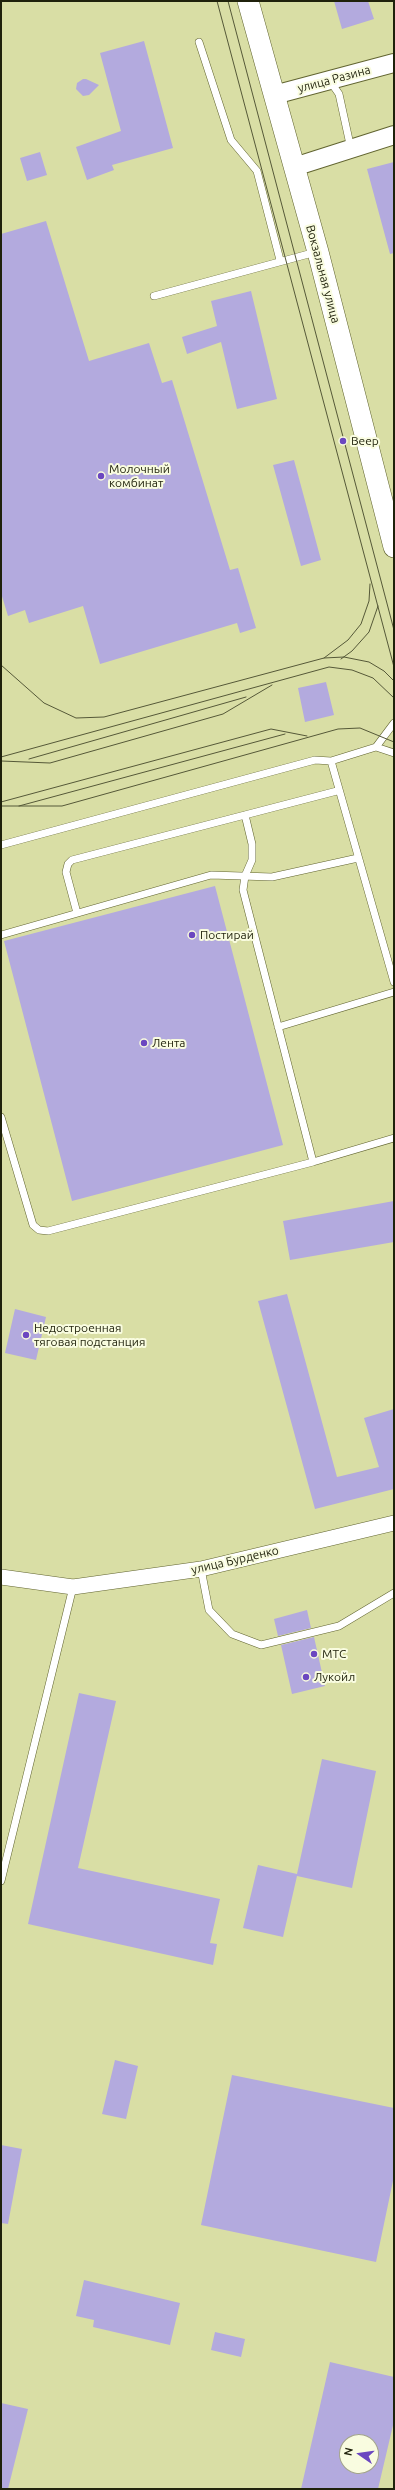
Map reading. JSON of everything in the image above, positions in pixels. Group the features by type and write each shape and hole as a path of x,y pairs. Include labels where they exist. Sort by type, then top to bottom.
{"main road":[{"name":"Вокзальная улица","path":"248,1 318,252 394,547"}],"street":[{"name":"улица Разина","path":"274,95 394,63"},
{"path":"294,167 394,135"},
{"name":"улица Бурденко","path":"1,1577 73,1587 201,1569 394,1523"}],"lane":[{"path":"200,42 230,140 257,171 280,260"},
{"path":"330,80 339,94 351,149"},
{"path":"154,296 280,260 318,252"},
{"path":"376,747 394,723"},
{"path":"1,845 315,760 331,761 376,747 394,753"},
{"path":"331,761 338,791 394,982"},
{"path":"77,913 66,872 68,864 72,860 338,791"},
{"path":"245,815 252,844 252,860 245,876 243,890 312,1162"},
{"path":"1,935 211,875 272,878 358,858"},
{"path":"278,1027 394,992"},
{"path":"1,1117 33,1225 39,1230 48,1231 312,1162 394,1138"},
{"path":"201,1569 209,1610 232,1634 261,1645 339,1626 394,1593"},
{"path":"1,1880 73,1587"}],"building":[{"path":"334,1 368,1 374,19 342,29"},
{"path":"144,41 173,148 112,165 114,170 87,180 76,147 121,131 100,53"},
{"path":"83,79 99,85 89,95 83,96 76,89 77,83"},
{"path":"40,152 47,175 27,181 20,158"},
{"path":"394,162 394,253 390,254 367,169"},
{"name":"Молочный комбинат","path":"46,221 89,361 149,343 162,383 172,380 230,570 238,568 256,628 240,633 237,623 100,664 83,606 29,623 25,610 8,616 1,593 1,234"},
{"path":"251,291 277,399 237,409 221,342 187,354 182,337 217,326 211,301"},
{"path":"294,460 321,560 301,566 273,465"},
{"path":"326,682 334,715 305,722 298,688"},
{"name":"Лента","path":"215,886 283,1145 72,1201 4,941"},
{"path":"394,1201 394,1242 290,1260 283,1221"},
{"path":"287,1294 337,1477 379,1467 364,1418 394,1409 394,1489 315,1509 258,1301"},
{"name":"Недостроенная тяговая подстанция","path":"15,1309 46,1317 36,1360 5,1353"},
{"path":"307,1610 311,1628 278,1636 274,1619"},
{"path":"314,1637 325,1686 292,1694 281,1645"},
{"path":"79,1693 116,1701 78,1868 220,1899 210,1943 217,1944 213,1965 28,1924"},
{"path":"322,1759 376,1771 352,1888 297,1876 283,1937 243,1928 258,1865 297,1874"},
{"path":"115,2060 138,2066 126,2119 102,2114"},
{"path":"232,2075 394,2108 394,2176 376,2262 201,2225"},
{"path":"1,2145 22,2149 8,2224 1,2223"},
{"path":"84,2280 180,2303 170,2345 93,2327 94,2320 76,2316"},
{"path":"215,2332 245,2339 241,2357 211,2350"},
{"path":"330,2362 394,2377 394,2421 378,2489 301,2489"},
{"path":"1,2403 28,2409 8,2489 1,2489"}],"tram line":[{"path":"217,1 394,667"},
{"path":"228,1 394,630"},
{"path":"324,658 348,640 361,624 369,601 370,584"},
{"path":"341,659 352,651 369,632 378,606"},
{"path":"1,665 44,703 76,718 104,717 324,658 344,657 369,662 384,671 394,681"},
{"path":"1,757 329,667 352,670 373,678 394,698"},
{"path":"1,761 50,763 223,714 272,685"},
{"path":"29,759 246,697"},
{"path":"19,806 62,806 338,729 360,728 394,742"},
{"path":"1,802 271,729 307,736"},
{"path":"1,806 19,806 285,734"}],"place":[{"name":"Веер","path":"343,441"},
{"name":"Молочный комбинат","path":"101,476"},
{"name":"Постирай","path":"192,935"},
{"name":"Лента","path":"144,1043"},
{"name":"Недостроенная тяговая подстанция","path":"26,1335"},
{"name":"МТС","path":"314,1654"},
{"name":"Лукойл","path":"306,1677"}]}
